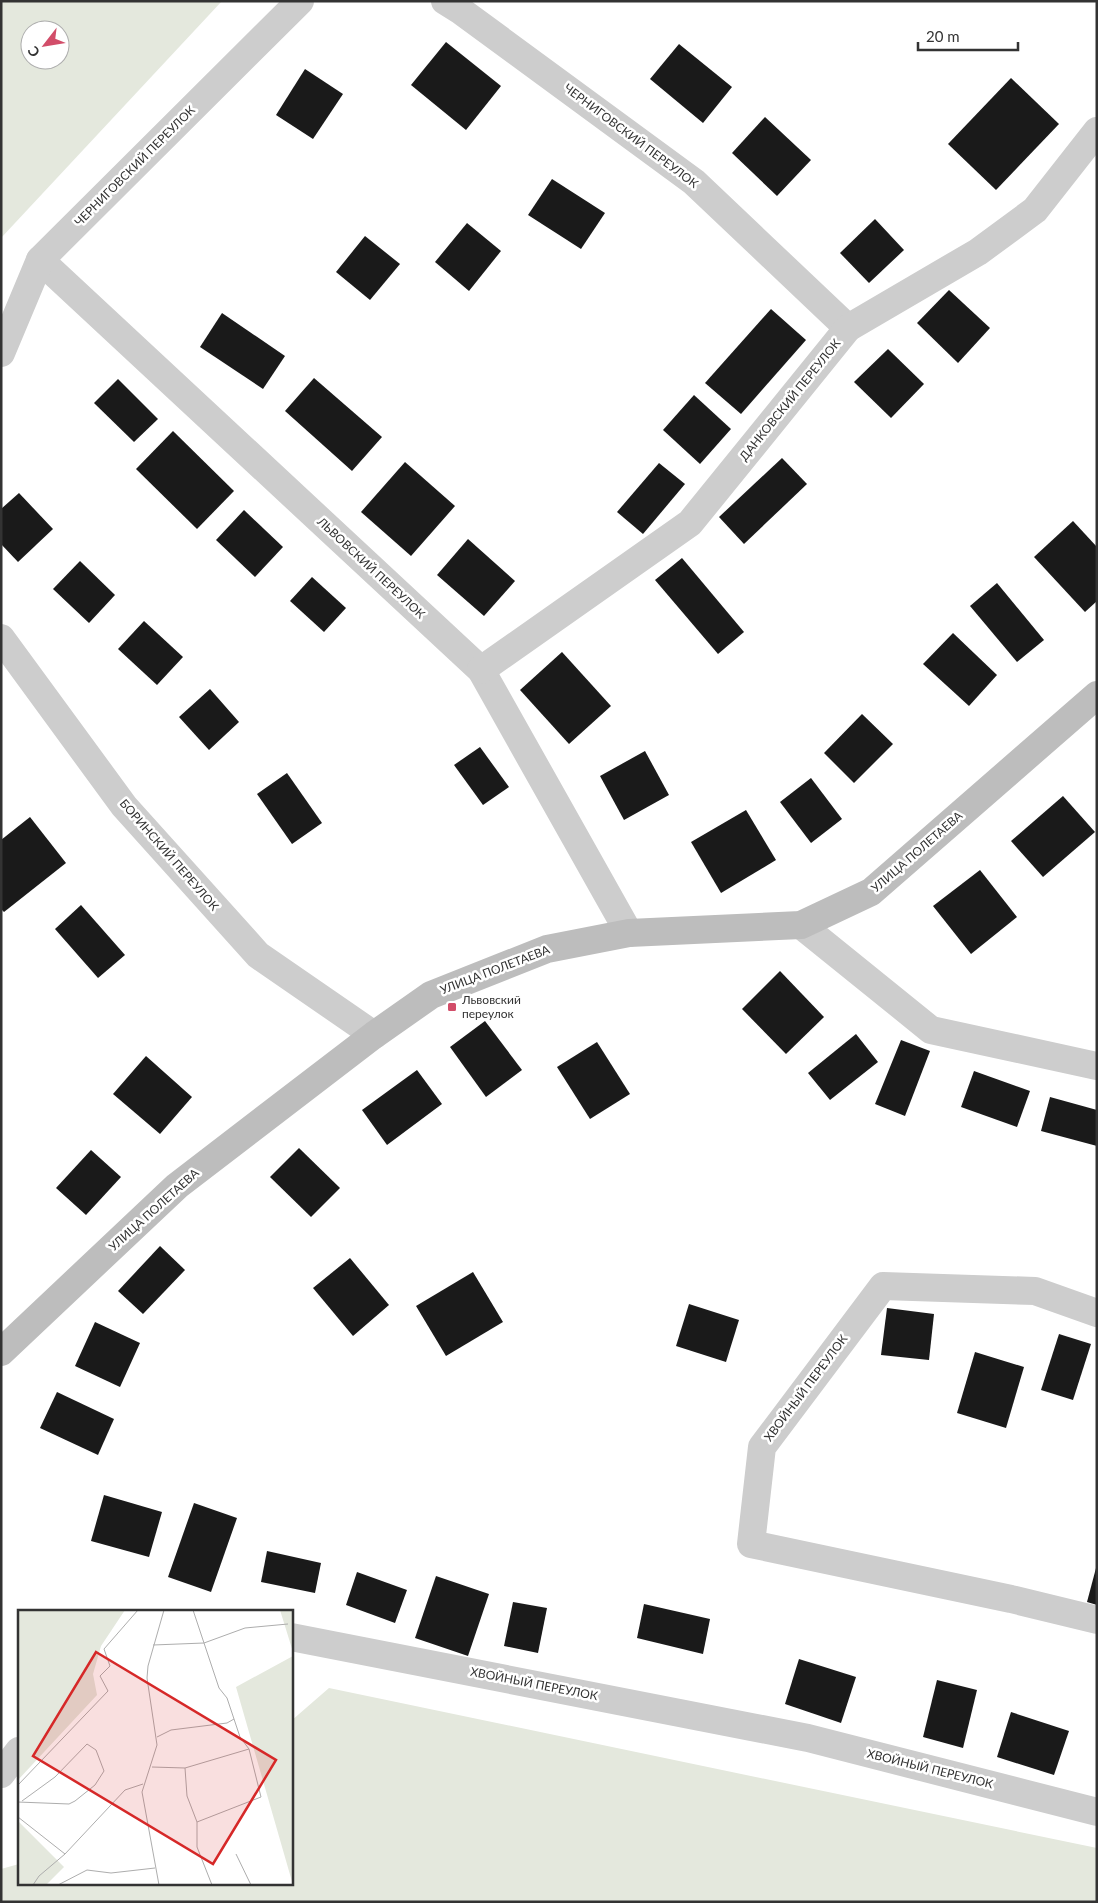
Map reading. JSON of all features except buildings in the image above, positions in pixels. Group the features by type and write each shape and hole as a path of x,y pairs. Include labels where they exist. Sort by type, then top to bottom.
{"street":[{"name":"ЧЕРНИГОВСКИЙ ПЕРЕУЛОК","path":"1,353 40,260 300,1"},
{"name":"ЧЕРНИГОВСКИЙ ПЕРЕУЛОК","path":"445,1 694,182 848,328"},
{"name":"ДАНКОВСКИЙ ПЕРЕУЛОК","path":"481,670 690,523 848,328 978,252 1035,210 1097,131"},
{"name":"ЛЬВОВСКИЙ ПЕРЕУЛОК","path":"40,260 481,670 629,933"},
{"name":"БОРИНСКИЙ ПЕРЕУЛОК","path":"1,638 124,806 258,955 374,1035"},
{"name":"УЛИЦА ПОЛЕТАЕВА","path":"1,1352 177,1186 374,1035 431,995 547,949 629,933 802,925 871,892 1097,695"},
{"path":"802,925 931,1030 1097,1066"},
{"name":"ХВОЙНЫЙ ПЕРЕУЛОК","path":"1097,1313 1035,1292 883,1286 762,1447 751,1544 1002,1597 1097,1620"},
{"name":"ХВОЙНЫЙ ПЕРЕУЛОК","path":"292,1637 808,1738 1097,1812"},
{"path":"1,1774 18,1752"}],"shaded area":[{"path":"1,1 222,1 1,238"},
{"path":"329,1688 1097,1848 1097,1902 1,1902 1,1869 18,1864 18,1886 292,1886 292,1720"}],"place":[{"name":"Львовский переулок","path":"452,1007"}]}
